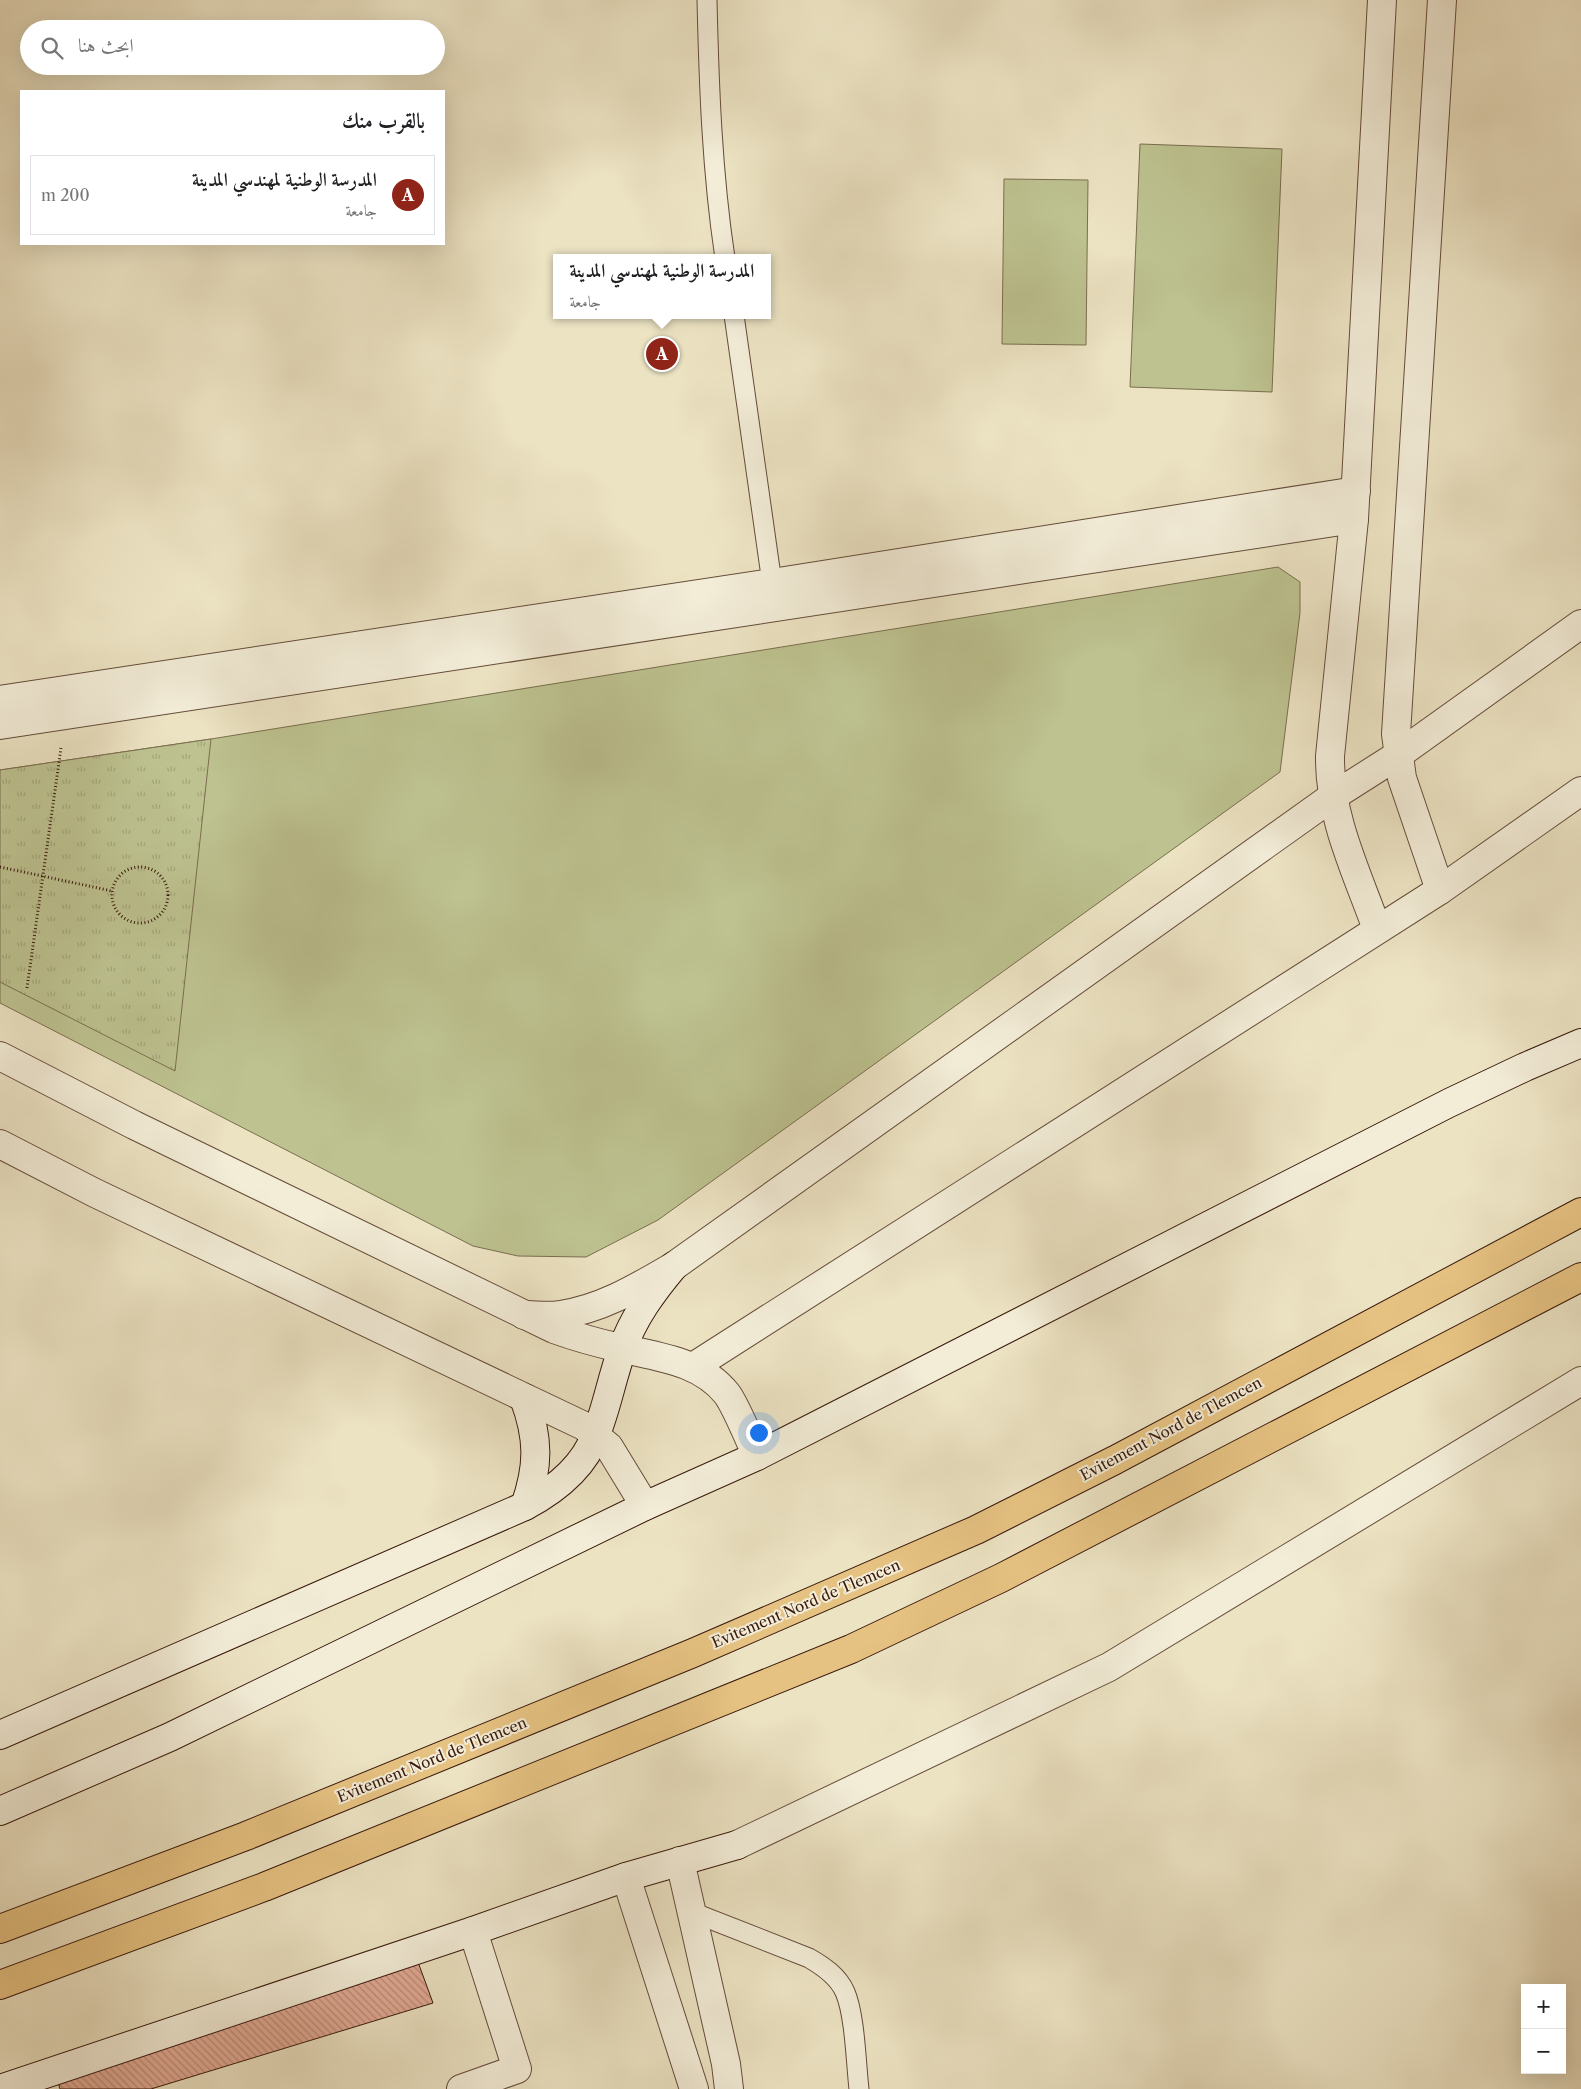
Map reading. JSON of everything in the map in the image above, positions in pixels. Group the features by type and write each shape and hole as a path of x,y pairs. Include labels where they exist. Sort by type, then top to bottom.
{"highway":[{"name":"Evitement Nord de Tlemcen","path":"0,1929 246,1836 702,1649 976,1530 1114,1460 1581,1212"},
{"path":"0,1985 264,1888 851,1649 1001,1578 1581,1277"}],"street":[{"path":"1377,929 1337,820 1332,797 1330,756 1356,491 1382,0"},
{"path":"1440,890 1402,778 1398,755 1397,711 1442,0"},
{"path":"0,700 772,584 1356,491"},
{"path":"0,725 1354,520"},
{"path":"524,1315 558,1315 584,1310 633,1290 674,1266 1332,797 1398,755 1581,624"},
{"path":"692,1367 1440,890 1581,791"},
{"path":"0,1811 170,1737 645,1506 757,1456 1449,1103 1524,1067 1581,1043"},
{"path":"0,1056 134,1125 524,1315 585,1340 670,1359 692,1367 711,1379 727,1395 757,1456"},
{"path":"0,1144 96,1193 584,1426 609,1447 620,1462 645,1506"},
{"path":"0,1735 543,1497 564,1479 586,1453 596,1435 622,1348 636,1319 653,1291 674,1266"},
{"path":"15,2087 626,1877 737,1845 1108,1667 1581,1381"},
{"path":"524,1398 532,1419 536,1449 533,1486 525,1506"},
{"path":"680,1862 726,2064 729,2089"},
{"path":"626,1877 694,2089"},
{"path":"461,2089 518,2079 473,1931"}],"lane":[{"path":"707,0 709,108 719,218 724,254"},
{"path":"735,319 772,584"},
{"path":"692,1912 809,1958 823,1966 835,1977 845,1992 850,2009 859,2089"}],"path":[{"path":"27,988 66,715"},
{"path":"145,867 161,875 166,883 168,900 165,910 158,917 150,923 140,924 130,922 118,914 112,901 112,890 120,875 128,869 145,867"},
{"path":"0,868 112,890"}],"green space":[{"path":"1140,144 1282,149 1272,392 1130,387"},
{"path":"1004,179 1088,180 1086,345 1002,344"},
{"path":"1278,567 1300,582 1300,613 1280,772 658,1220 586,1257 518,1256 473,1246 0,1003 0,770 211,739"},
{"path":"211,739 175,1071 0,982 0,770"}],"building":[{"path":"415,1954 433,2003 151,2089 60,2089 56,2075"}],"place":[{"name":"المدرسة الوطنية لمهندسي المدينة","path":"662,354"}]}
